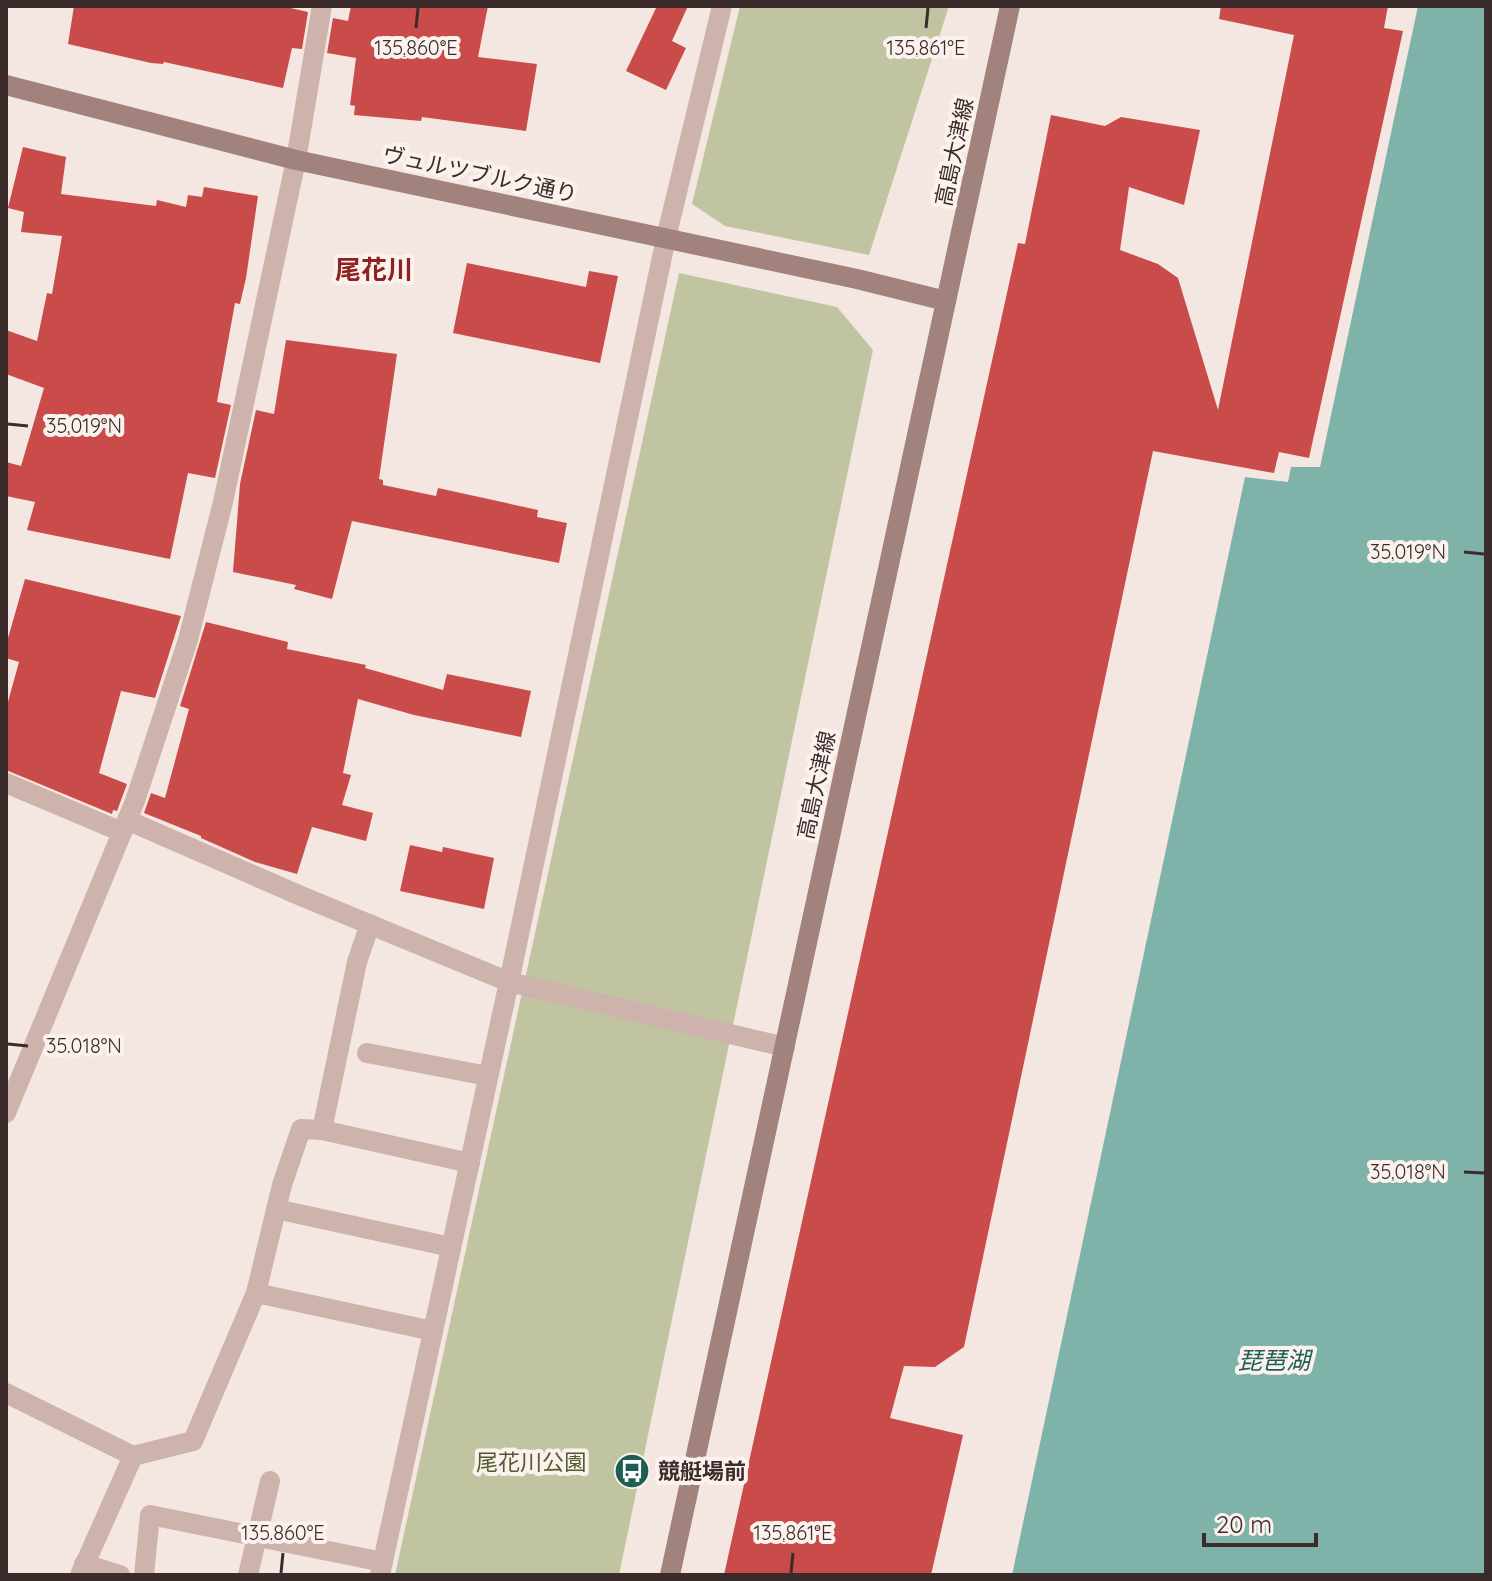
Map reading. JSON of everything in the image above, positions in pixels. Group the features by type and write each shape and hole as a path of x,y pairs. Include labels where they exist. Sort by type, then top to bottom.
{"main road":[{"name":"高島大津線","path":"670,1575 1010,6"},
{"name":"ヴュルツブルク通り","path":"6,85 296,160 857,279 946,301"}],"street":[{"path":"6,1113 125,826 188,640 223,502 296,160 322,6"},
{"path":"144,1575 150,1515 257,1537 381,1569 666,238 722,6"},
{"path":"6,783 125,826 509,982 785,1047"},
{"path":"322,1130 357,962 370,924"},
{"path":"367,1053 488,1076"},
{"path":"6,1393 133,1456 193,1441 256,1293 276,1209 301,1129 322,1130 470,1163"},
{"path":"276,1209 451,1247"},
{"path":"256,1293 433,1331"},
{"path":"120,1575 82,1570 133,1456"},
{"path":"248,1575 270,1481"}],"green space":[{"path":"740,6 949,6 869,255 725,226 692,204"},
{"name":"尾花川公園","path":"679,273 837,307 873,350 619,1575 395,1575"}],"water":[{"name":"琵琶湖","path":"1418,6 1486,6 1486,1575 1012,1575 1245,477 1288,482 1291,467 1320,467"}],"building":[{"path":"74,6 282,6 308,12 302,49 292,48 283,88 68,44"},
{"path":"351,6 488,6 478,57 537,64 526,131 422,117 421,121 354,115 355,106 350,105 356,58 327,53 333,18 348,21"},
{"path":"657,6 688,6 672,41 686,48 666,90 626,71"},
{"path":"1221,6 1388,6 1384,28 1403,31 1309,458 1279,452 1274,473 1153,451 964,1347 935,1367 904,1366 890,1418 963,1435 931,1575 724,1575 1018,243 1025,244 1051,115 1105,126 1121,117 1200,130 1184,205 1129,187 1120,250 1158,264 1178,278 1218,410 1294,35 1219,19"},
{"path":"23,147 66,157 61,194 156,206 157,200 186,207 188,195 202,197 204,187 258,196 246,278 240,304 235,303 217,402 231,405 215,478 188,473 170,559 27,530 35,502 6,496 6,462 21,466 44,388 6,374 6,330 37,341 47,293 52,294 62,236 21,232 24,212 8,208"},
{"path":"467,263 586,287 589,271 618,276 600,363 453,333"},
{"path":"286,340 397,354 379,479 383,480 383,485 436,496 438,488 538,510 537,517 567,523 559,563 352,521 332,599 294,589 296,585 233,572 240,484 256,410 274,414"},
{"path":"25,579 181,616 155,698 121,691 99,773 127,784 117,811 113,810 112,814 6,770 6,709 19,662 6,658 6,645"},
{"path":"206,622 288,642 287,649 366,665 365,668 443,690 447,674 531,691 521,737 414,715 358,699 343,773 351,775 342,805 373,813 366,841 312,827 297,874 255,862 144,813 151,793 165,798 189,709 180,706"},
{"path":"410,845 442,852 443,847 494,858 484,909 400,891"}],"place":[{"name":"競艇場前","path":"632,1471"}],"district":[{"name":"尾花川","path":"374,269"}]}
